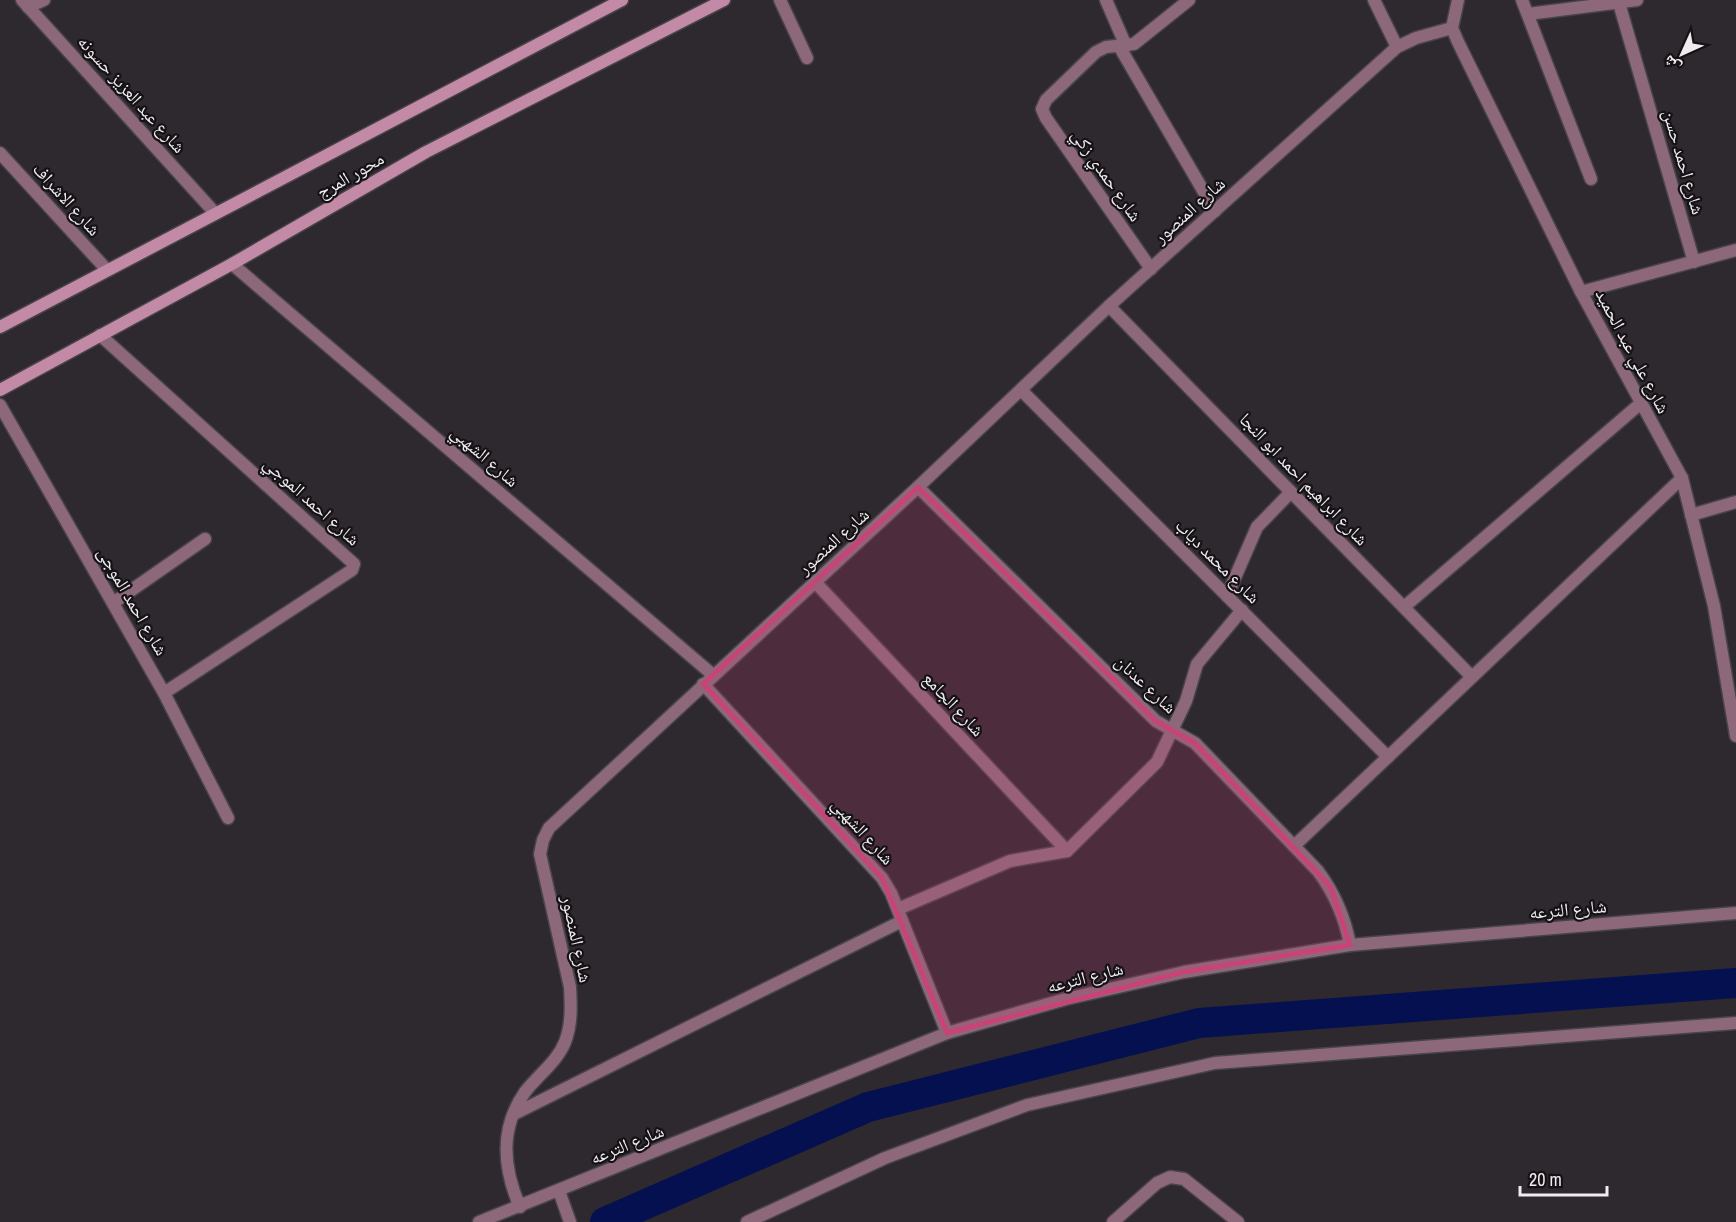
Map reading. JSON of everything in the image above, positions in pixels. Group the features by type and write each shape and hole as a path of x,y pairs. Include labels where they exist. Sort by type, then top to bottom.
{"main road":[{"name":"محور المرج","path":"0,327 622,0"},
{"name":"محور المرج","path":"0,390 232,264 426,152 724,0"}],"street":[{"path":"25,4 44,0"},
{"path":"780,0 807,58"},
{"path":"1106,0 1123,46 1215,212"},
{"path":"1123,46 1140,40 1189,0"},
{"path":"1374,0 1397,47"},
{"path":"1452,28 1458,0"},
{"path":"1522,0 1591,179"},
{"path":"1528,14 1637,0"},
{"name":"شارع احمد حسن","path":"1619,3 1694,262"},
{"name":"شارع عبد العزيز حسونه","path":"25,4 215,213"},
{"name":"شارع المنصور","path":"520,1206 511,1185 506,1161 507,1137 513,1114 525,1092 557,1057 570,1024 570,987 540,854 549,828 918,488 1109,306 1397,47 1416,38 1452,28"},
{"name":"شارع علي عبد الحميد","path":"1452,28 1581,292 1682,478 1714,606 1736,736"},
{"name":"شارع حمدي زكي","path":"1123,46 1106,47 1096,52 1046,100 1042,109 1043,114 1151,269"},
{"name":"شارع الاشراف","path":"0,153 108,270"},
{"path":"1581,292 1736,250"},
{"name":"شارع الشهبي","path":"232,264 713,675"},
{"name":"شارع ابراهيم احمد ابو النجا","path":"1109,306 1472,677"},
{"name":"شارع احمد الموجي","path":"100,335 354,564 352,570 164,693"},
{"name":"شارع محمد دياب","path":"1022,391 1388,757"},
{"path":"1404,607 1641,403"},
{"name":"شارع احمد الموجى","path":"0,405 164,693 228,818"},
{"path":"1294,846 1682,478"},
{"name":"شارع عدنان","path":"918,488 1156,721 1195,743 1318,871 1331,887 1340,906 1350,945"},
{"path":"1227,596 1257,526 1291,492"},
{"path":"1691,514 1736,502"},
{"path":"113,603 205,539"},
{"name":"شارع الجامع","path":"815,582 1067,851"},
{"path":"513,1114 1010,861 1067,851 1157,762 1186,701 1197,664 1242,610"},
{"name":"شارع الشهبي","path":"703,684 871,864 891,892 947,1033"},
{"name":"شارع الترعه","path":"478,1222 947,1033 1066,999 1184,972 1350,945 1736,913"},
{"path":"747,1222 885,1158 1027,1105 1215,1063 1736,1023"},
{"path":"1113,1222 1157,1183 1170,1177 1184,1179 1238,1222"},
{"path":"559,1191 570,1221"}],"highlighted area":[{"path":"918,487 1156,721 1195,743 1331,887 1350,945 1184,972 947,1033 882,878 703,684"}],"waterway":[{"path":"605,1222 868,1107 1199,1023 1736,983"}]}
